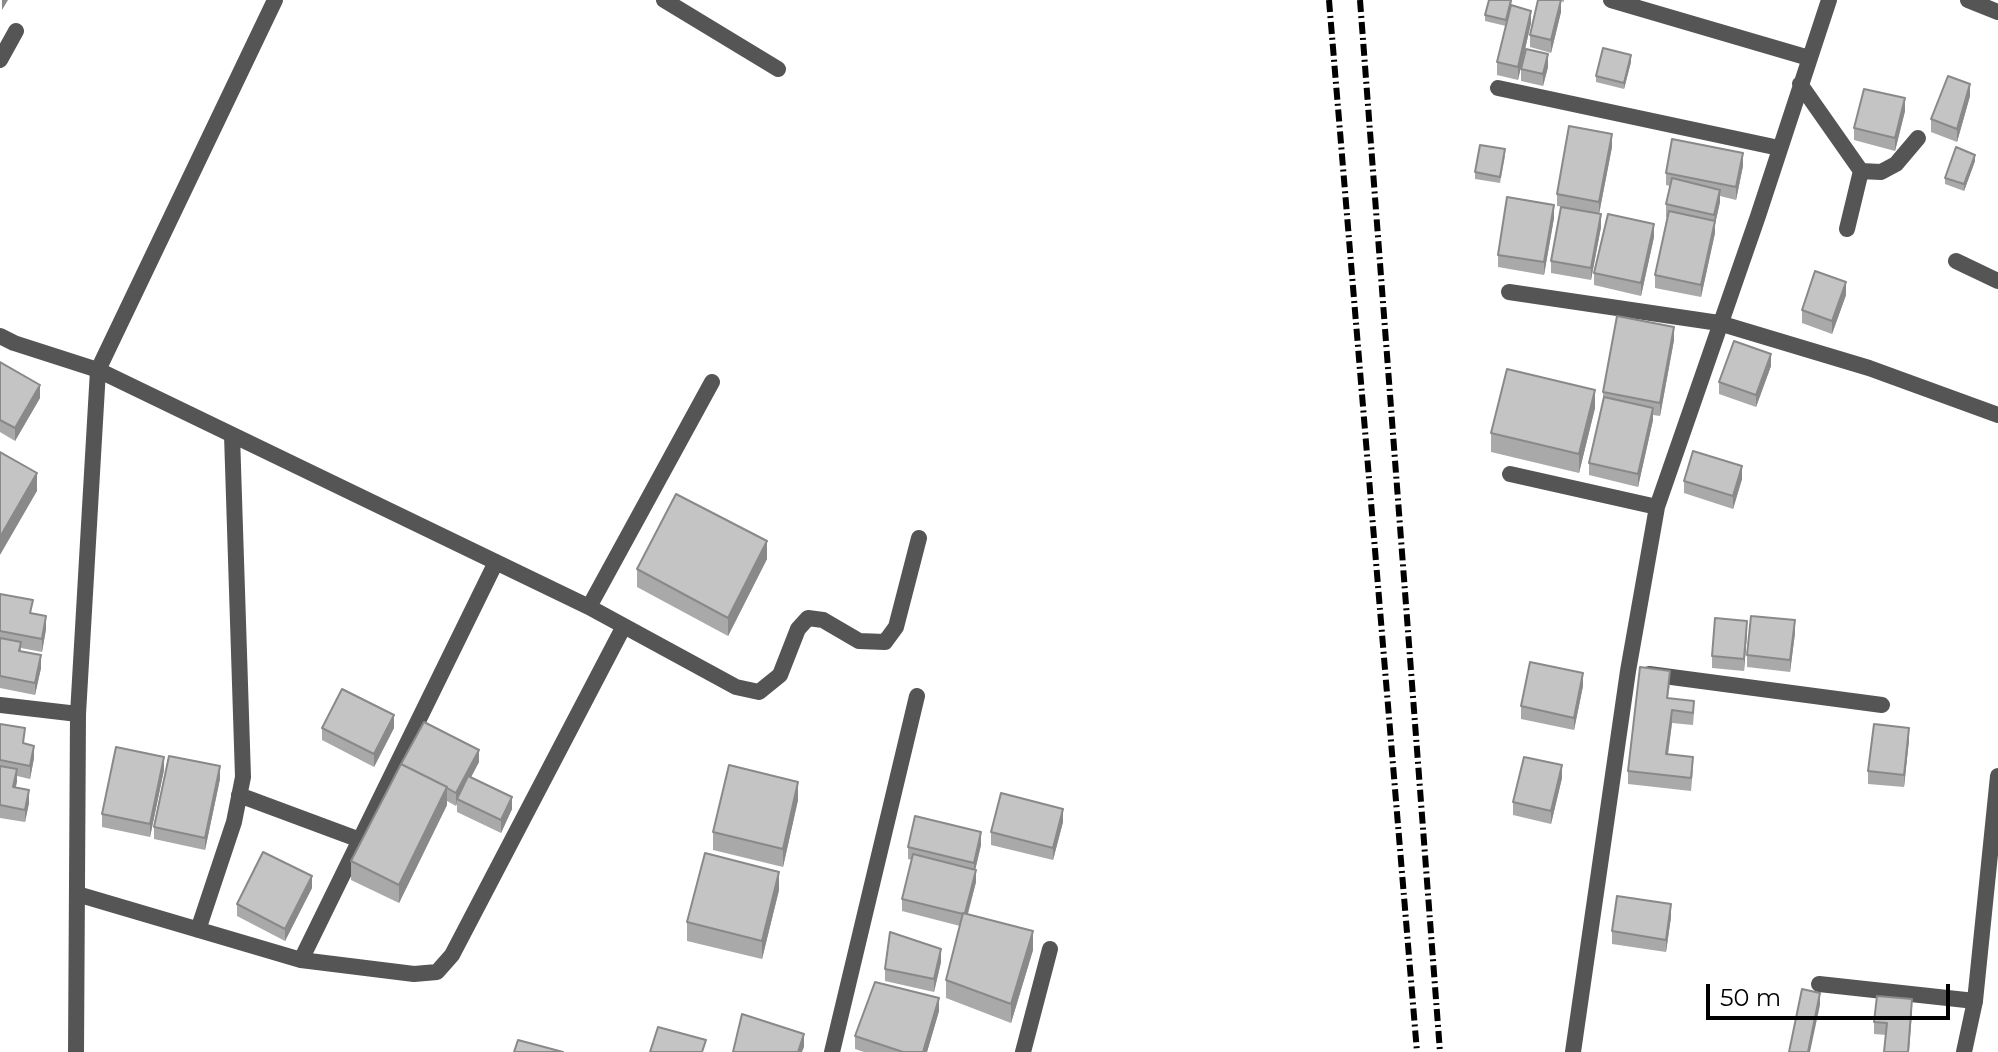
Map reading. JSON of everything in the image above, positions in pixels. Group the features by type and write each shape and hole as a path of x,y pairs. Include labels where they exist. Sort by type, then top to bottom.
{"street":[{"path":"76,1052 78,714 98,370 275,0"},
{"path":"664,0 778,69"},
{"path":"1611,0 1809,58"},
{"path":"1573,1052 1628,671 1657,507 1829,0"},
{"path":"1968,0 1998,12"},
{"path":"0,60 16,31"},
{"path":"1800,84 1861,171 1847,229"},
{"path":"1498,88 1779,148"},
{"path":"1861,171 1881,172 1896,164 1918,138"},
{"path":"1956,261 1998,281"},
{"path":"1509,292 1719,323 1869,368 1998,415"},
{"path":"0,336 98,370 589,607 736,687 759,692 780,675 798,629 808,618 823,620 859,641 885,642 896,627 919,538"},
{"path":"589,607 712,382"},
{"path":"198,930 234,822 243,777 232,435"},
{"path":"1510,474 1657,507"},
{"path":"301,960 496,562"},
{"path":"77,894 301,960 414,974 437,972 452,955 624,626"},
{"path":"1628,671 1882,705"},
{"path":"832,1052 917,696"},
{"path":"0,705 78,714"},
{"path":"1964,1052 1975,1001 1995,837 1998,776"},
{"path":"239,795 360,840"},
{"path":"1023,1052 1050,949"},
{"path":"1819,984 1975,1001"}],"building":[{"path":"1489,0 1511,0 1506,20 1485,15"},
{"path":"1538,0 1561,0 1551,40 1530,35"},
{"path":"1511,5 1531,11 1518,67 1497,62"},
{"path":"1603,48 1631,55 1624,83 1596,76"},
{"path":"1526,49 1548,54 1543,74 1521,69"},
{"path":"1948,76 1970,84 1957,129 1931,119"},
{"path":"1864,89 1905,98 1895,138 1854,128"},
{"path":"1569,126 1612,134 1599,202 1557,194"},
{"path":"1672,139 1743,153 1736,187 1666,173"},
{"path":"1480,145 1505,149 1500,177 1475,172"},
{"path":"1956,147 1975,155 1964,184 1945,178"},
{"path":"1672,178 1720,190 1714,215 1666,204"},
{"path":"1507,197 1554,205 1544,262 1498,255"},
{"path":"1561,207 1601,214 1591,268 1551,261"},
{"path":"1669,211 1715,221 1701,285 1655,275"},
{"path":"1608,214 1654,224 1641,283 1594,273"},
{"path":"1815,271 1846,282 1832,321 1802,310"},
{"path":"1617,316 1674,327 1660,403 1603,392"},
{"path":"1734,341 1771,354 1756,395 1719,382"},
{"path":"0,362 40,385 15,428 0,420"},
{"path":"1507,369 1595,390 1579,454 1491,433"},
{"path":"1604,397 1653,408 1638,474 1589,463"},
{"path":"1693,451 1742,466 1733,496 1684,481"},
{"path":"0,452 37,473 0,537"},
{"path":"676,494 767,541 728,618 637,569"},
{"path":"0,594 33,600 30,613 46,616 42,639 0,631"},
{"path":"1751,616 1795,620 1790,660 1747,655"},
{"path":"1715,618 1747,621 1744,659 1712,656"},
{"path":"0,638 21,642 19,651 41,655 35,683 0,676"},
{"path":"1530,662 1583,673 1574,718 1521,706"},
{"path":"1640,667 1670,671 1667,698 1694,701 1693,713 1672,710 1666,754 1693,757 1691,778 1628,771"},
{"path":"342,689 394,715 374,754 322,728"},
{"path":"424,722 479,750 456,793 401,764"},
{"path":"0,724 25,728 23,743 34,746 30,766 0,760"},
{"path":"1874,724 1909,728 1904,775 1868,771"},
{"path":"116,747 164,757 150,824 102,814"},
{"path":"169,756 220,766 205,838 154,827"},
{"path":"1524,757 1562,765 1551,811 1513,802"},
{"path":"401,764 447,787 399,885 351,861"},
{"path":"729,765 798,782 783,849 713,832"},
{"path":"0,766 17,769 13,787 29,790 25,810 0,805"},
{"path":"468,776 512,797 501,820 457,799"},
{"path":"1001,793 1063,809 1053,848 991,832"},
{"path":"915,816 981,832 974,863 908,847"},
{"path":"263,852 312,876 285,929 237,904"},
{"path":"705,853 779,872 762,941 687,922"},
{"path":"913,854 976,870 965,913 902,899"},
{"path":"1617,896 1671,904 1666,940 1612,931"},
{"path":"963,913 1033,931 1011,1004 946,980"},
{"path":"890,932 941,949 934,979 885,969"},
{"path":"875,982 939,998 923,1052 903,1052 855,1036"},
{"path":"1802,989 1820,993 1808,1052 1789,1052"},
{"path":"1877,996 1912,999 1908,1052 1884,1052 1887,1023 1874,1022"},
{"path":"742,1014 804,1034 798,1052 733,1052"},
{"path":"658,1027 706,1040 702,1052 650,1052"},
{"path":"518,1040 563,1052 514,1052"}],"railway":[{"path":"1329,0 1417,1052"},
{"path":"1360,0 1440,1052"}]}
